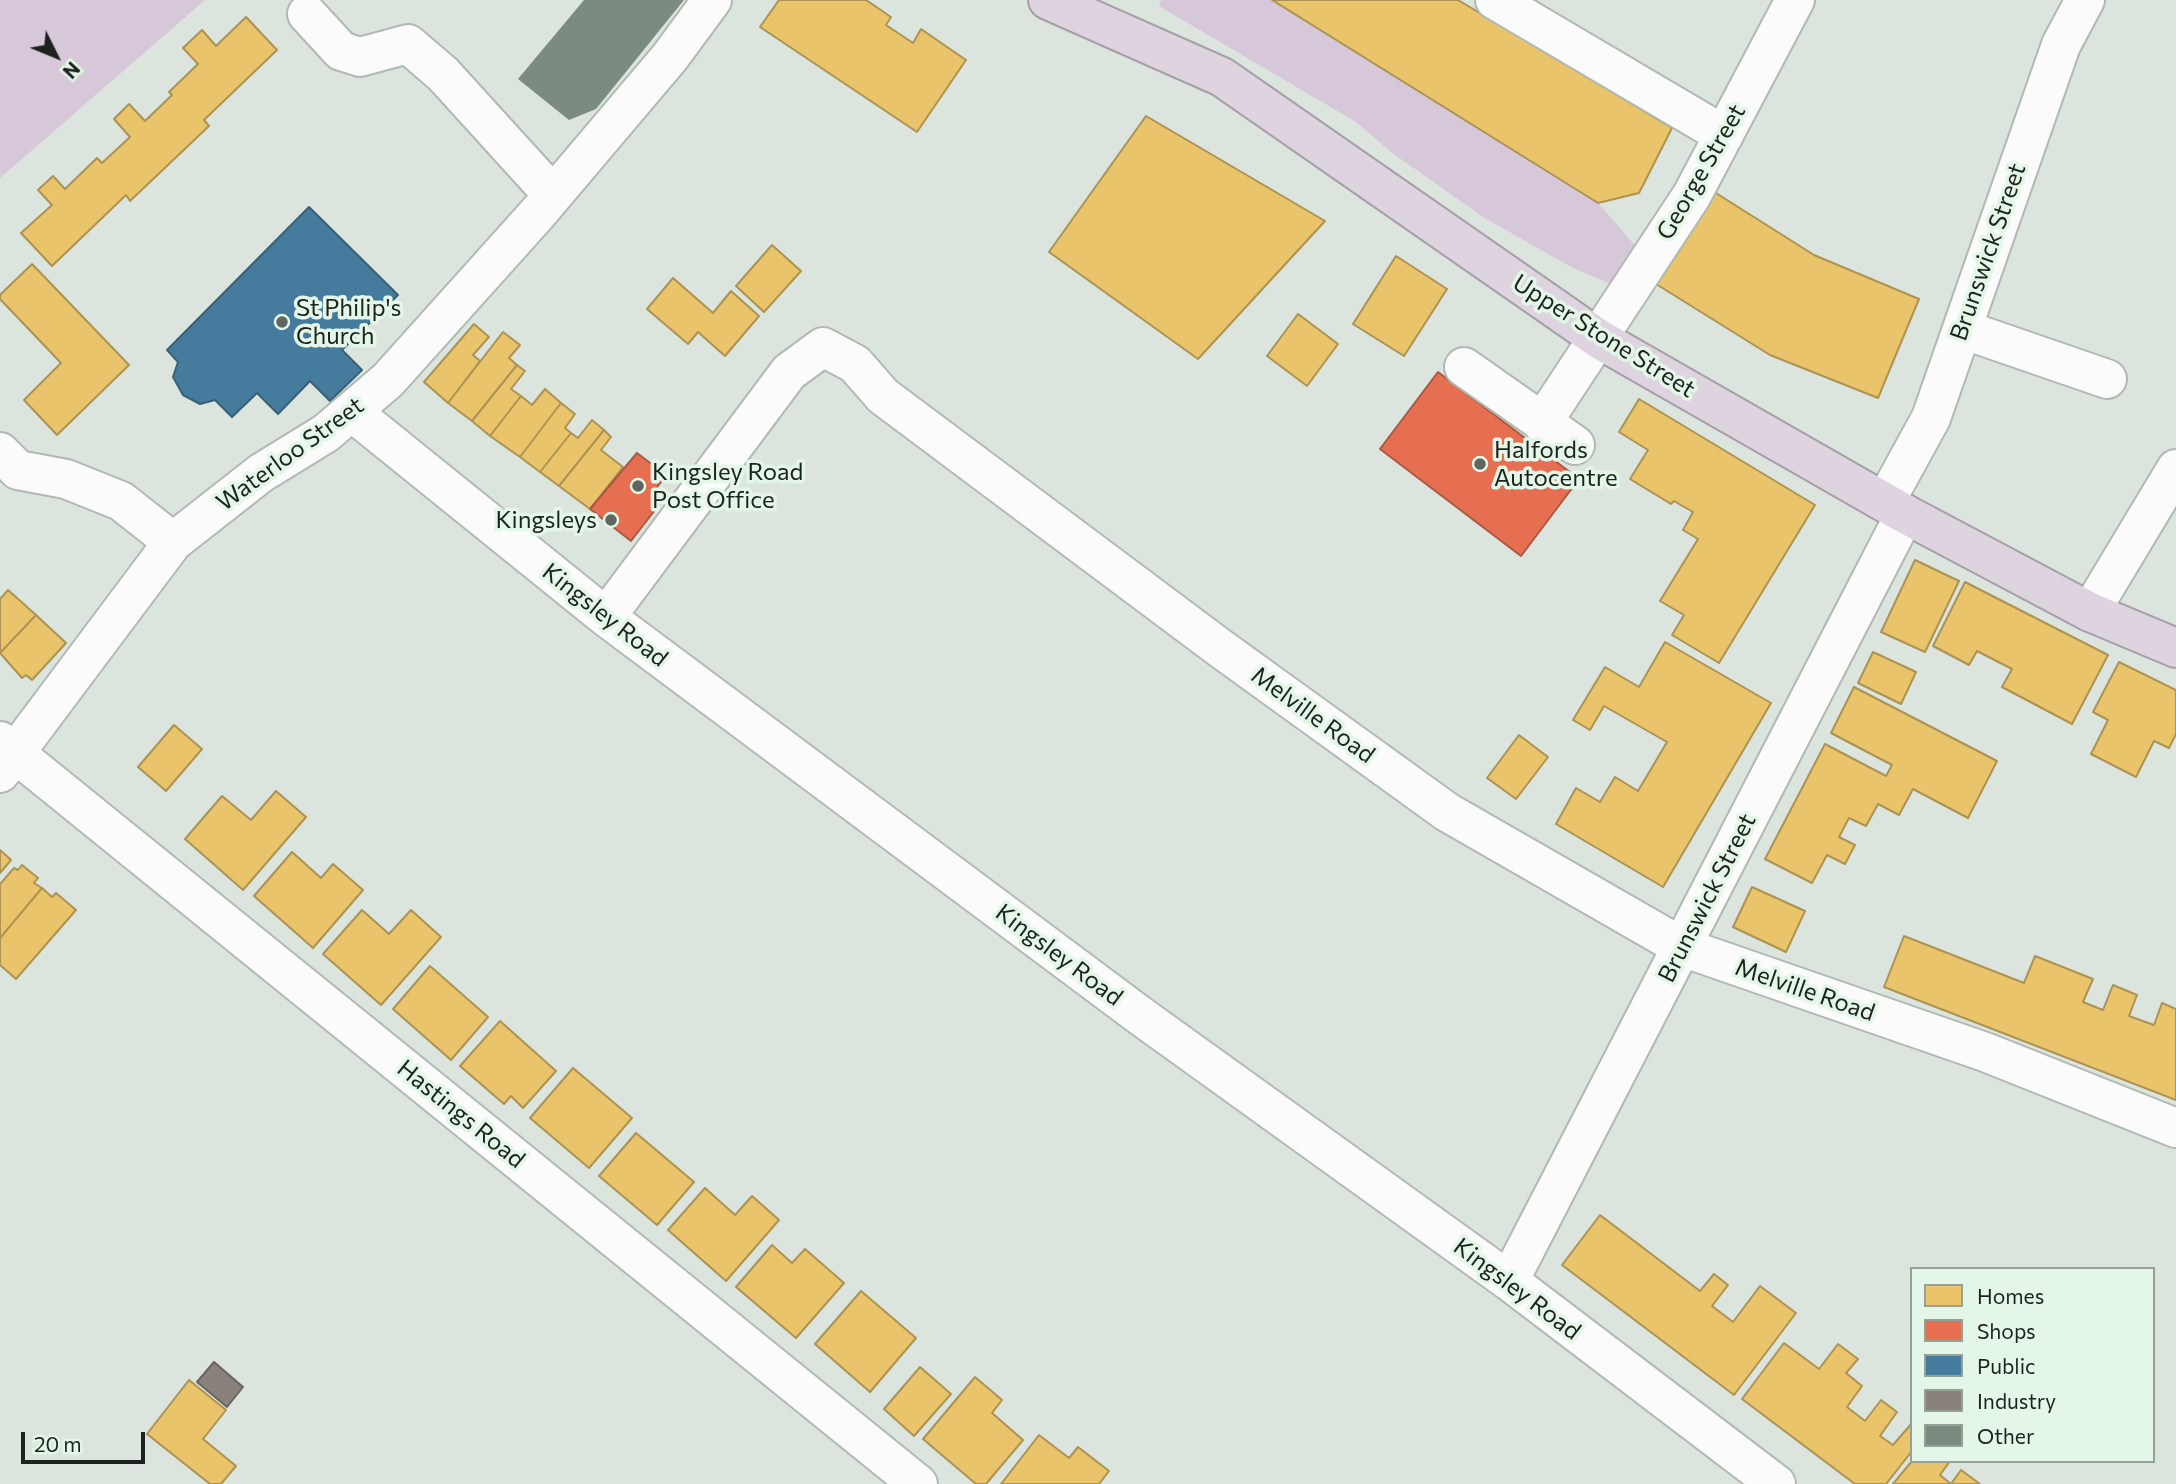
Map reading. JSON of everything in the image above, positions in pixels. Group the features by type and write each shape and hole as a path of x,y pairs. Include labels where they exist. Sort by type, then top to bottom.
{"highway":[{"name":"Upper Stone Street","path":"1068,4 1222,76 1599,339 1895,508 2090,612 2176,648"}],"street":[{"name":"Waterloo Street","path":"5,753 173,542 261,473 326,433 388,380 553,195 670,57 712,0"},
{"path":"1495,0 1724,135"},
{"name":"George Street","path":"1542,423 1692,195 1795,0"},
{"name":"Brunswick Street","path":"1509,1282 1682,947 1895,508 1931,418 2061,45 2085,0"},
{"path":"307,14 341,51 360,57 408,44 443,74 553,195"},
{"path":"1962,329 2107,379"},
{"name":"Melville Road","path":"606,617 789,372 823,347 855,363 883,396 1220,648 1447,812 1682,947 1985,1052 2176,1128"},
{"path":"1464,367 1575,445"},
{"name":"Kingsley Road","path":"352,412 606,617 1142,1017 1509,1282 1776,1484"},
{"path":"0,452 19,470 66,479 121,501 173,542"},
{"path":"2090,612 2176,469"},
{"name":"Hastings Road","path":"5,753 918,1484"}],"shaded area":[{"path":"0,0 205,0 0,178"},
{"path":"1161,0 1272,0 1598,203 1638,249 1616,286 1573,268 1483,217 1391,152 1356,122 1159,6"}],"building: Homes":[{"path":"779,0 866,0 891,17 886,25 913,43 921,29 966,60 917,132 760,27"},
{"path":"1272,0 1458,0 1672,128 1639,193 1598,203"},
{"path":"246,17 277,50 204,120 209,126 130,201 126,195 52,266 21,233 52,205 38,190 53,176 65,189 97,158 102,163 130,137 114,119 129,104 145,121 172,95 169,92 198,64 183,48 202,30 216,46"},
{"path":"1146,116 1325,221 1198,359 1049,252"},
{"path":"1708,188 1814,255 1919,299 1878,398 1770,355 1648,279"},
{"path":"772,245 801,271 764,312 736,286"},
{"path":"1396,256 1447,289 1404,356 1353,324"},
{"path":"32,264 129,365 57,435 24,400 61,363 0,299 0,295"},
{"path":"673,278 713,313 731,291 759,316 725,356 698,332 688,344 647,309"},
{"path":"1298,314 1338,344 1307,386 1267,356"},
{"path":"474,324 489,337 473,355 480,361 448,403 424,382"},
{"path":"503,332 520,345 509,358 517,365 472,421 448,403"},
{"path":"517,365 525,371 511,389 521,396 490,436 472,421"},
{"path":"545,389 561,403 520,457 490,436 521,396 532,405"},
{"path":"1639,399 1815,505 1719,663 1672,635 1684,615 1660,601 1698,539 1683,530 1693,512 1674,501 1671,504 1630,479 1648,450 1619,432"},
{"path":"561,403 575,414 565,428 571,433 540,472 520,457"},
{"path":"592,420 604,430 559,486 540,472 571,433 578,438"},
{"path":"604,430 611,437 601,450 623,467 590,509 559,486"},
{"path":"1915,560 1959,581 1925,652 1881,632"},
{"path":"1965,582 2108,655 2072,724 2002,687 2012,669 1977,651 1969,665 1933,646"},
{"path":"8,590 36,615 0,653 0,599"},
{"path":"36,615 66,643 32,680 26,675 22,678 0,653"},
{"path":"1665,642 1771,703 1663,887 1556,824 1576,788 1600,802 1615,777 1638,791 1667,742 1604,706 1590,730 1573,720 1605,667 1639,687"},
{"path":"1873,652 1916,672 1901,704 1858,683"},
{"path":"2119,662 2176,690 2176,734 2169,748 2154,741 2136,777 2091,754 2108,720 2093,712"},
{"path":"1854,687 1997,761 1968,818 1913,789 1899,815 1878,804 1866,826 1849,818 1839,837 1855,845 1845,864 1827,855 1812,883 1765,859 1825,744 1886,776 1892,765 1831,733"},
{"path":"174,725 202,749 166,791 138,767"},
{"path":"1519,735 1548,757 1516,799 1487,778"},
{"path":"276,791 306,817 243,890 185,839 222,796 251,820"},
{"path":"0,850 11,860 0,873"},
{"path":"292,852 321,878 333,864 363,890 313,948 254,896"},
{"path":"22,865 38,878 34,883 42,888 0,938 0,884 14,868 18,870"},
{"path":"1752,887 1805,911 1786,952 1733,927"},
{"path":"42,888 52,897 56,893 76,910 16,979 0,965 0,938"},
{"path":"362,910 389,934 411,910 441,937 381,1005 323,954"},
{"path":"1904,936 2024,983 2035,956 2093,979 2083,1002 2103,1010 2113,985 2137,995 2129,1016 2154,1025 2162,1003 2176,1009 2176,1100 1884,987"},
{"path":"430,966 488,1017 451,1060 393,1009"},
{"path":"500,1021 556,1071 523,1108 511,1096 504,1104 460,1066"},
{"path":"573,1068 632,1118 589,1168 530,1118"},
{"path":"636,1133 694,1182 657,1225 599,1176"},
{"path":"705,1188 735,1215 752,1196 779,1220 726,1281 668,1230"},
{"path":"1600,1215 1700,1291 1714,1274 1728,1285 1712,1306 1733,1322 1760,1286 1796,1313 1734,1395 1562,1265"},
{"path":"772,1245 792,1263 805,1249 844,1283 796,1338 736,1287"},
{"path":"861,1291 916,1338 870,1392 815,1344"},
{"path":"1784,1343 1819,1369 1838,1344 1858,1359 1846,1373 1862,1386 1847,1407 1865,1421 1881,1400 1897,1412 1880,1436 1893,1445 1910,1425 1910,1454 1886,1484 1855,1484 1742,1399"},
{"path":"920,1367 951,1394 914,1436 884,1409"},
{"path":"975,1377 1002,1400 992,1413 1023,1440 986,1484 976,1484 923,1439"},
{"path":"189,1380 226,1410 203,1439 236,1466 221,1484 210,1484 147,1434"},
{"path":"1039,1435 1069,1458 1078,1447 1109,1471 1099,1484 1001,1484"},
{"path":"1910,1463 1949,1463 1940,1475 1951,1484 1893,1484"},
{"path":"1961,1470 1980,1484 1951,1484"}],"building: Shops":[{"name":"Halfords Autocentre","path":"1438,372 1579,479 1521,556 1380,449"},
{"path":"637,453 666,475 655,490 665,497 631,541 590,509"}],"building: Public":[{"name":"St Philip's Church","path":"309,207 398,295 342,350 362,370 330,401 310,381 278,414 257,393 232,417 215,400 200,404 183,395 173,377 178,362 167,350"}],"building: Industry":[{"path":"214,1362 243,1387 227,1407 197,1382"}],"building: Other":[{"path":"584,0 684,0 596,109 569,120 518,79"}],"place":[{"name":"St Philip's Church","path":"282,322"},
{"name":"Halfords Autocentre","path":"1480,464"},
{"name":"Kingsley Road Post Office","path":"638,486"},
{"name":"Kingsleys","path":"611,520"}]}
